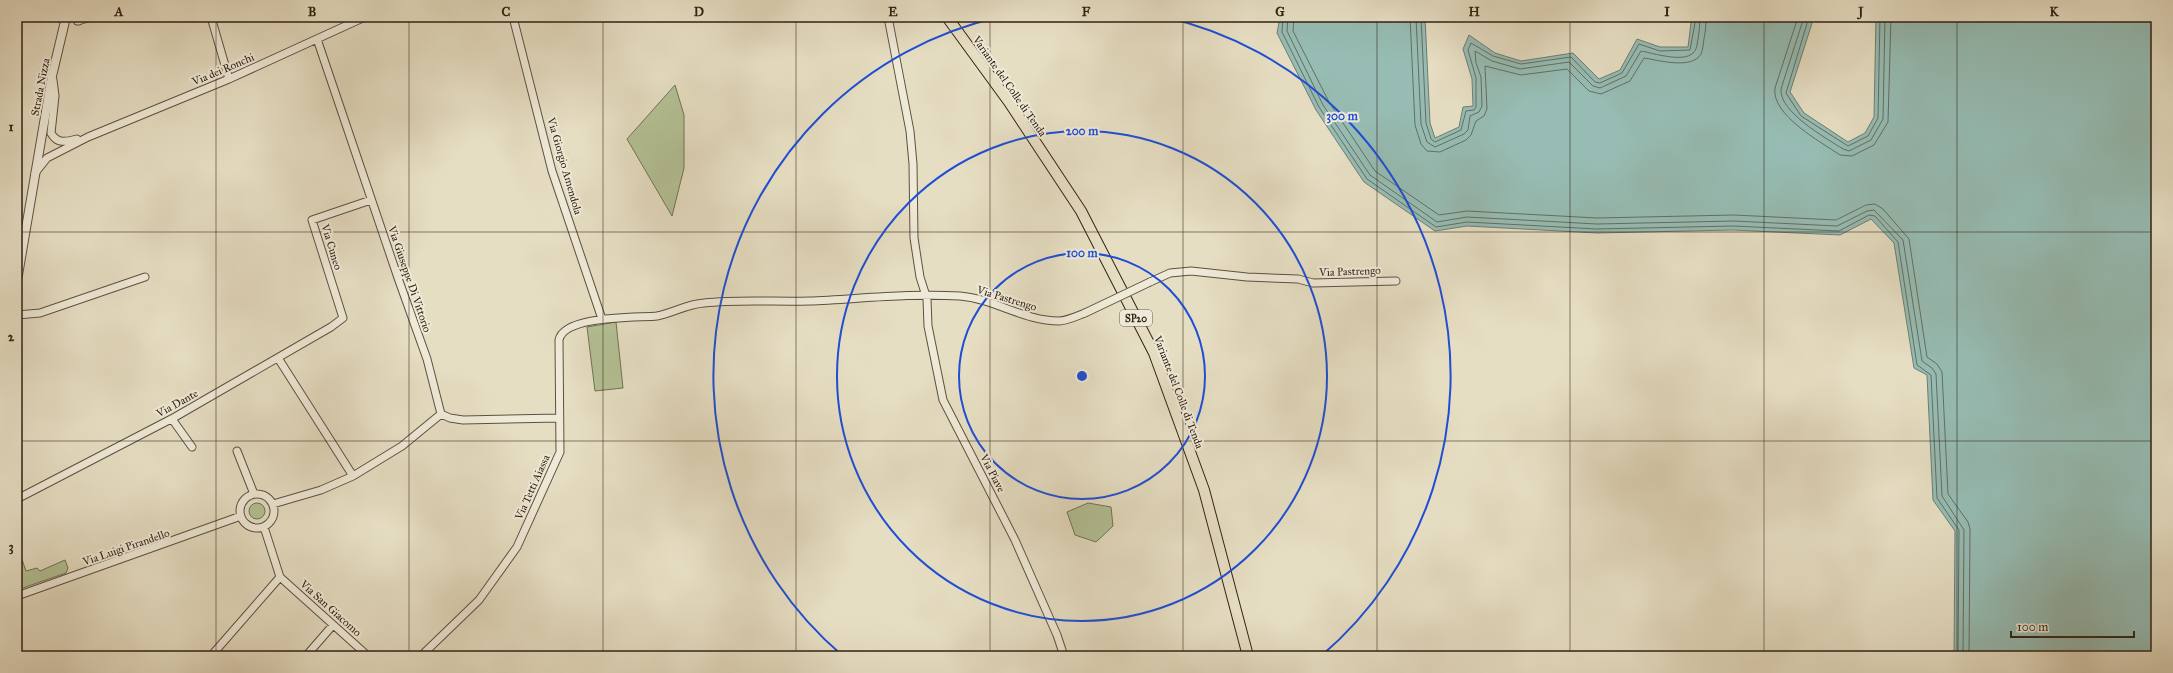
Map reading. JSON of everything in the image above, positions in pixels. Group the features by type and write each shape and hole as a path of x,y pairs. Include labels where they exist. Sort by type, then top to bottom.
{"main road":[{"name":"Variante del Colle di Tenda","path":"947,17 1009,102 1081,211 1154,353 1204,490 1248,656"}],"street":[{"name":"Strada Nizza","path":"17,281 52,76 66,17"},
{"path":"79,20 96,17"},
{"path":"211,17 229,79"},
{"name":"Via dei Ronchi","path":"35,174 47,158 88,136 229,79 365,17"},
{"name":"Via Giorgio Amendola","path":"513,17 552,171 602,319"},
{"name":"Via Piave","path":"888,17 910,131 913,164 914,238 920,277 925,296 928,299 928,326 943,400 1015,540 1058,635 1064,656"},
{"name":"Via Giuseppe Di Vittorio","path":"317,39 371,200 433,376 437,406 441,414"},
{"name":"Via dei Ronchi","path":"52,76 55,96 51,133 56,140 60,142 88,136"},
{"name":"Via Cuneo","path":"343,318 312,220 371,200"},
{"name":"Via Pastrengo","path":"602,319 658,316 688,305 731,301 803,301 925,296 977,298 1036,319 1061,321 1085,313 1170,273 1191,271 1248,277 1298,279 1313,284 1396,281"},
{"path":"17,315 40,313 145,277"},
{"name":"Via Dante","path":"17,499 172,419 331,327 343,318"},
{"name":"Via Tetti Aiassa","path":"421,656 480,600 518,547 560,452 560,335 570,328 602,319"},
{"path":"278,358 353,476"},
{"path":"273,504 326,488 353,476 402,446 441,414 450,418 463,420 559,418"},
{"path":"172,419 192,447"},
{"path":"237,451 254,494"},
{"path":"254,494 265,496 273,504 275,510 272,520 264,527 258,528 248,525 241,516 240,511 244,500 254,494"},
{"name":"Via Luigi Pirandello","path":"17,596 241,516"},
{"path":"211,656 280,577 264,527"},
{"name":"Via San Giacomo","path":"280,577 368,656"},
{"path":"306,656 333,625"}],"green space":[{"path":"675,85 684,115 684,168 672,216 627,139"},
{"path":"616,322 623,388 595,391 587,327"},
{"path":"254,503 260,503 265,508 263,517 260,519 254,519 249,514 249,508"},
{"path":"1088,503 1111,507 1113,526 1096,542 1075,535 1067,512"},
{"path":"17,545 26,571 37,568 40,571 65,560 68,568 66,573 17,590"}],"water":[{"path":"1280,17 1425,17 1430,123 1435,138 1459,127 1463,107 1473,106 1472,79 1463,49 1469,35 1495,53 1521,61 1573,53 1599,79 1620,70 1637,39 1660,47 1688,47 1691,23 1688,17 1814,17 1790,92 1804,113 1848,142 1865,133 1874,117 1876,17 2156,17 2156,656 1954,656 1955,531 1933,500 1927,375 1914,368 1894,243 1871,219 1840,235 1733,230 1597,233 1467,226 1435,231 1364,182 1316,110 1277,33"}]}
